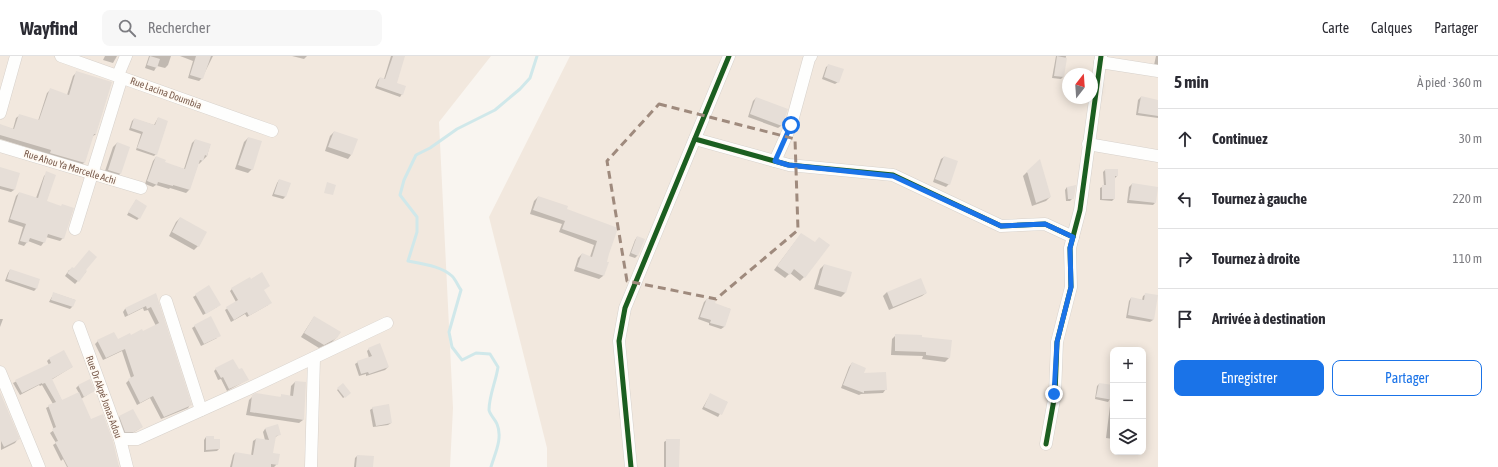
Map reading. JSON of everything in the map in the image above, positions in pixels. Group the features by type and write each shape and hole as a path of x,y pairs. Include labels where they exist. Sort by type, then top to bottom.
{"street":[{"path":"0,113 16,56"},
{"name":"Rue Lacina Doumbia","path":"61,56 272,131"},
{"path":"75,229 121,80 118,75 126,56"},
{"path":"631,467 619,342 625,308 729,56"},
{"path":"775,161 791,125 809,59 812,56"},
{"path":"1046,444 1054,394 1057,342 1071,287 1070,248 1080,210 1100,59 1158,71"},
{"path":"695,139 788,165 893,176 1001,226 1045,224 1073,237"},
{"path":"1088,144 1158,156"},
{"name":"Rue Ahou Ya Marcelle Achi","path":"0,146 141,188"},
{"path":"166,301 201,410"},
{"path":"120,439 137,439 387,323"},
{"name":"Rue Dr Akpé Jonas Adou","path":"79,327 120,439 128,467"},
{"path":"311,467 314,358"},
{"path":"0,372 39,467"}],"highlighted area":[{"path":"659,104 795,139 798,230 716,299 627,281 607,161"}],"shaded area":[{"path":"0,56 491,56 439,122 453,408 450,467 0,467"},
{"path":"570,56 1158,56 1158,467 547,467 547,448 489,217"}],"building":[{"path":"150,56 160,59 157,68 147,65"},
{"path":"196,56 211,56 203,79 190,75"},
{"path":"393,56 405,56 397,83 406,86 403,95 377,86 380,77 385,79"},
{"path":"1057,56 1067,58 1065,68 1062,68 1062,77 1054,76"},
{"path":"828,64 844,69 839,83 824,77"},
{"path":"76,71 112,82 96,134 94,134 85,163 50,153 51,150 0,135 0,124 14,129 19,114 39,120 50,88 69,95"},
{"path":"1141,96 1158,100 1158,116 1138,113"},
{"path":"756,97 788,109 782,126 750,114"},
{"path":"158,117 168,121 157,155 137,148 143,132 131,128 134,118 155,125"},
{"path":"334,131 358,139 352,155 328,147"},
{"path":"248,137 262,141 253,170 238,165"},
{"path":"195,139 211,144 207,156 205,155 203,161 200,160 190,190 158,182 157,185 147,181 156,156 166,160 165,162 185,169"},
{"path":"117,142 130,147 121,174 108,170"},
{"path":"944,156 958,161 950,185 935,179"},
{"path":"1040,159 1051,197 1036,203 1027,171"},
{"path":"0,167 20,173 15,190 0,186"},
{"path":"1105,169 1118,169 1118,176 1115,176 1115,199 1102,199 1102,185 1106,185"},
{"path":"46,171 56,175 47,201 61,206 62,204 74,208 64,239 48,234 45,243 30,238 28,243 20,241 26,224 10,219 19,192 38,198"},
{"path":"279,179 291,183 286,197 274,194"},
{"path":"327,182 336,185 333,195 324,193"},
{"path":"1132,183 1158,187 1156,203 1129,200"},
{"path":"1076,185 1074,199 1068,199 1067,187"},
{"path":"538,196 568,206 567,209 618,228 609,254 607,262 609,262 604,276 577,267 582,253 592,257 597,241 562,229 565,221 533,210"},
{"path":"136,199 147,206 140,219 128,212"},
{"path":"180,217 207,232 199,247 172,232"},
{"path":"801,233 815,242 819,237 830,245 805,278 794,269 790,275 777,266"},
{"path":"637,236 645,239 638,256 631,253"},
{"path":"89,250 97,257 86,270 87,271 79,282 67,273 72,267 74,268"},
{"path":"824,264 852,272 846,293 818,285"},
{"path":"10,269 40,279 37,289 7,279"},
{"path":"262,272 270,286 264,290 272,303 249,316 247,312 234,320 226,307 238,300 231,288"},
{"path":"921,278 927,293 893,307 887,292"},
{"path":"209,285 221,305 206,314 195,294"},
{"path":"53,292 76,300 73,307 51,300"},
{"path":"156,293 192,405 164,417 153,396 140,403 128,379 134,376 125,349 106,358 97,340 114,332 118,339 130,333 131,335 142,329 143,331 159,323 151,307 147,309 146,306 128,315 125,308"},
{"path":"1145,293 1158,295 1154,320 1128,315 1131,297 1144,300"},
{"path":"707,298 716,301 715,303 731,309 725,327 710,323 711,320 700,317"},
{"path":"211,316 221,336 204,344 194,325"},
{"path":"314,316 341,332 337,338 324,345 304,333"},
{"path":"895,334 922,335 922,337 952,340 950,358 926,355 926,352 895,351"},
{"path":"380,343 389,367 369,374 368,372 361,374 357,361 372,356 368,348"},
{"path":"64,350 73,367 52,379 62,400 79,392 91,419 103,414 113,441 119,467 68,467 55,442 58,441 52,429 56,427 48,405 56,402 45,383 22,393 15,380 51,363 49,358"},
{"path":"233,359 239,369 242,368 249,380 229,389 223,377 221,378 215,368"},
{"path":"852,362 866,368 864,373 886,372 887,390 864,391 864,393 843,385"},
{"path":"90,379 95,391 84,397 78,385"},
{"path":"295,381 306,382 304,420 250,412 252,395 256,393 281,397 281,394 293,396"},
{"path":"343,383 351,393 345,398 337,388"},
{"path":"1099,383 1110,385 1110,399 1096,397"},
{"path":"0,392 20,439 4,447 0,439"},
{"path":"710,393 728,402 722,415 704,407"},
{"path":"389,404 392,423 376,426 372,407"},
{"path":"133,409 143,427 134,432 125,432 119,416"},
{"path":"278,424 281,435 276,436 273,453 280,454 278,465 271,464 271,467 232,467 235,452 253,455 256,438 269,440 265,428"},
{"path":"206,436 214,436 214,439 220,439 220,449 206,450"},
{"path":"666,439 680,439 679,467 666,467"},
{"path":"357,455 374,456 373,467 356,467"}],"waterway":[{"path":"491,467 498,446 499,429 489,410 489,405 498,367 490,354 476,353 462,360 452,347 449,332 461,290 455,279 443,270 408,261 417,232 417,217 400,195 404,180 416,155 430,148 457,129 495,110 520,89 530,78 537,56"}],"cycle path":[{"path":"631,467 619,341 625,308 729,56"},
{"path":"1046,444 1055,394 1057,342 1071,287 1070,248 1080,210 1101,56"},
{"path":"695,139 789,165 893,175 1001,226 1045,224 1073,237"}],"route":[{"path":"791,125 775,161 788,165 893,176 1001,226 1045,224 1073,237 1070,248 1071,287 1057,342 1054,394"}]}
